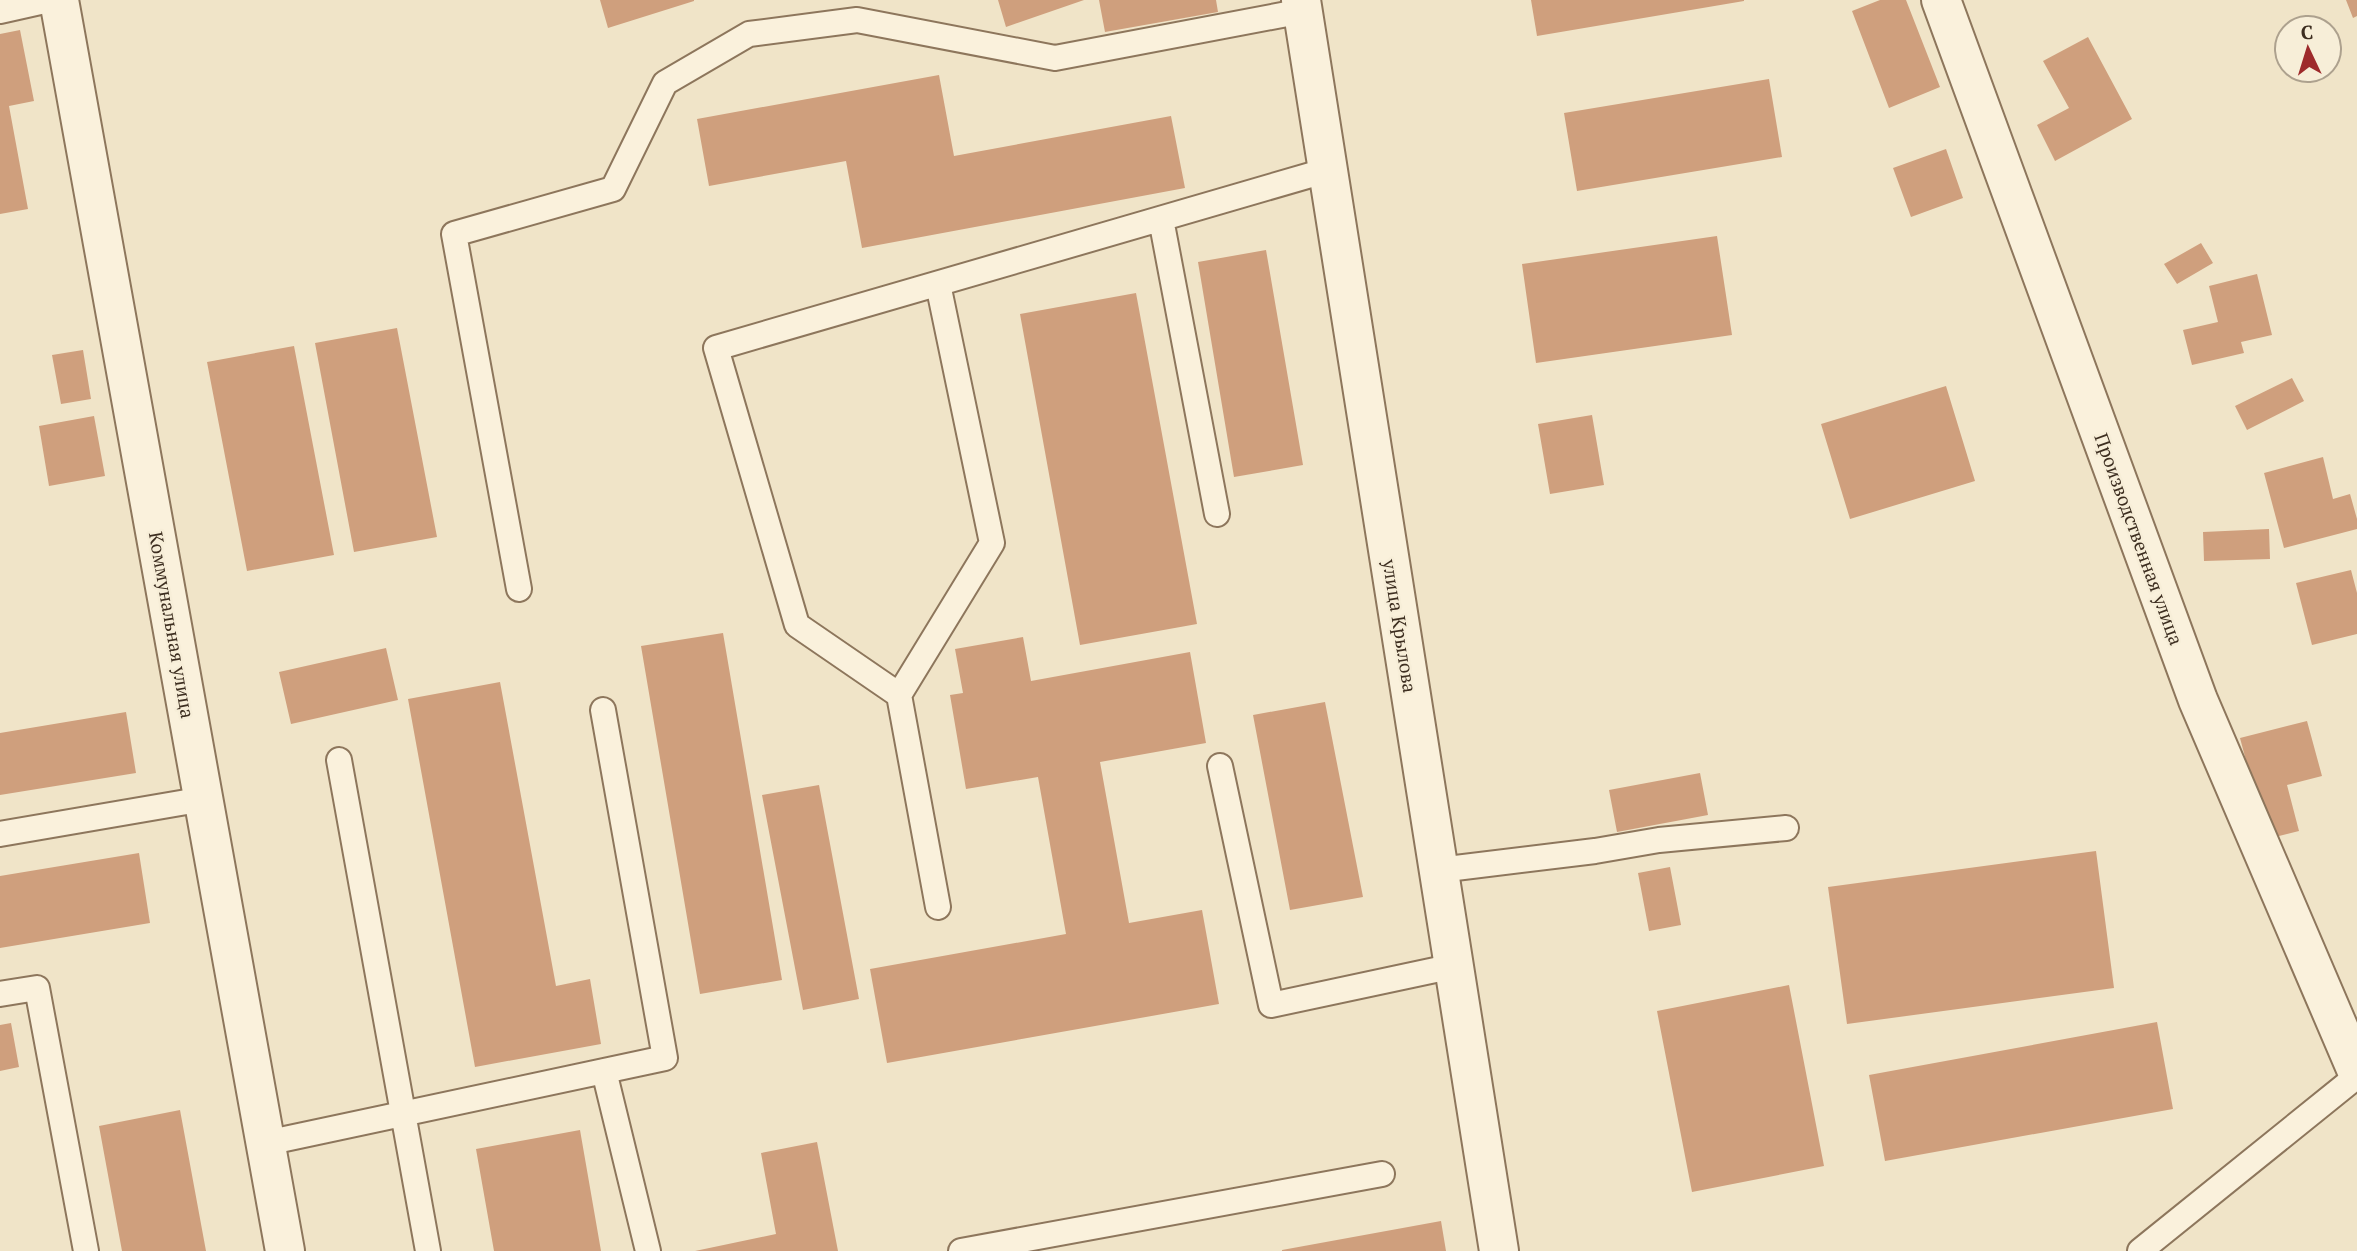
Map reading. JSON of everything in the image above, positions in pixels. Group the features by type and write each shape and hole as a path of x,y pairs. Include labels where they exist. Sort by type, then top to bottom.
{"street":[{"name":"Коммунальная улица","path":"59,0 285,1251"},
{"name":"Производственная улица","path":"1941,0 2198,700 2357,1073"},
{"name":"улица Крылова","path":"1302,5 1499,1251"}],"lane":[{"path":"0,11 49,0"},
{"path":"519,589 454,234 613,189 665,83 749,34 857,20 1055,58 1302,5"},
{"path":"899,695 797,625 716,348 1328,170"},
{"path":"1161,219 1217,514"},
{"path":"938,284 992,543 899,695 938,907"},
{"path":"266,1143 665,1058 603,710"},
{"path":"339,760 428,1251"},
{"path":"1220,766 1271,1005 1454,967"},
{"path":"0,834 204,799"},
{"path":"1438,870 1595,851 1660,840 1786,828"},
{"path":"0,994 37,988 86,1251"},
{"path":"604,1071 648,1251"},
{"name":"Производственная улица","path":"2140,1251 2357,1073"},
{"path":"961,1251 1382,1174"}],"building":[{"path":"600,0 694,0 694,1 608,28"},
{"path":"998,0 1084,0 1006,27"},
{"path":"1099,0 1216,0 1218,12 1105,32"},
{"path":"1531,0 1744,0 1744,1 1537,36"},
{"path":"1880,0 1906,0 1940,87 1889,108 1852,11"},
{"path":"2346,0 2357,0 2357,16 2353,18"},
{"path":"20,30 34,101 9,106 28,209 0,214 0,34"},
{"path":"2088,37 2132,119 2055,161 2037,125 2069,108 2043,61"},
{"path":"939,75 954,156 1171,116 1185,188 862,248 846,161 709,186 697,119"},
{"path":"1769,79 1782,157 1577,191 1564,113"},
{"path":"1946,149 1963,198 1911,217 1893,168"},
{"path":"1717,236 1732,335 1536,363 1522,264"},
{"path":"2201,243 2213,263 2177,284 2164,264"},
{"path":"1266,250 1303,465 1234,477 1198,262"},
{"path":"2257,274 2272,335 2241,342 2244,353 2192,365 2183,330 2218,322 2209,286"},
{"path":"1136,293 1197,624 1080,645 1020,314"},
{"path":"397,328 437,537 354,552 315,343"},
{"path":"294,346 334,555 247,571 207,362"},
{"path":"83,350 91,399 61,404 52,355"},
{"path":"2292,378 2304,401 2247,430 2235,406"},
{"path":"1946,386 1975,481 1850,519 1821,424"},
{"path":"1592,415 1604,485 1550,494 1538,424"},
{"path":"94,416 105,476 49,486 39,426"},
{"path":"2323,457 2333,499 2350,494 2357,529 2284,548 2264,473"},
{"path":"2269,529 2270,559 2204,561 2203,532"},
{"path":"2351,570 2357,593 2357,634 2312,645 2296,583"},
{"path":"723,633 782,980 700,994 641,646"},
{"path":"1023,637 1031,681 1190,652 1206,743 1100,762 1129,923 1202,910 1219,1004 887,1063 870,969 1066,934 1038,777 966,789 950,695 963,693 955,649"},
{"path":"386,648 398,700 291,724 279,672"},
{"path":"500,682 556,986 590,979 601,1044 475,1067 408,699"},
{"path":"1325,702 1363,897 1290,910 1253,715"},
{"path":"126,712 136,773 0,795 0,733"},
{"path":"2307,721 2322,776 2287,785 2299,831 2267,839 2240,738"},
{"path":"1700,773 1708,815 1617,832 1609,790"},
{"path":"819,785 859,999 803,1010 762,795"},
{"path":"2096,851 2114,988 1847,1024 1828,887"},
{"path":"139,853 150,923 0,948 0,876"},
{"path":"1670,867 1681,925 1649,931 1638,873"},
{"path":"1789,985 1824,1166 1692,1192 1657,1011"},
{"path":"2157,1022 2173,1109 1885,1161 1869,1075"},
{"path":"11,1023 19,1067 0,1071 0,1025"},
{"path":"180,1110 206,1251 122,1251 99,1126"},
{"path":"580,1130 601,1251 494,1251 476,1149"},
{"path":"817,1142 838,1251 695,1251 776,1234 761,1153"},
{"path":"1441,1221 1446,1251 1282,1251 1282,1250"}]}
